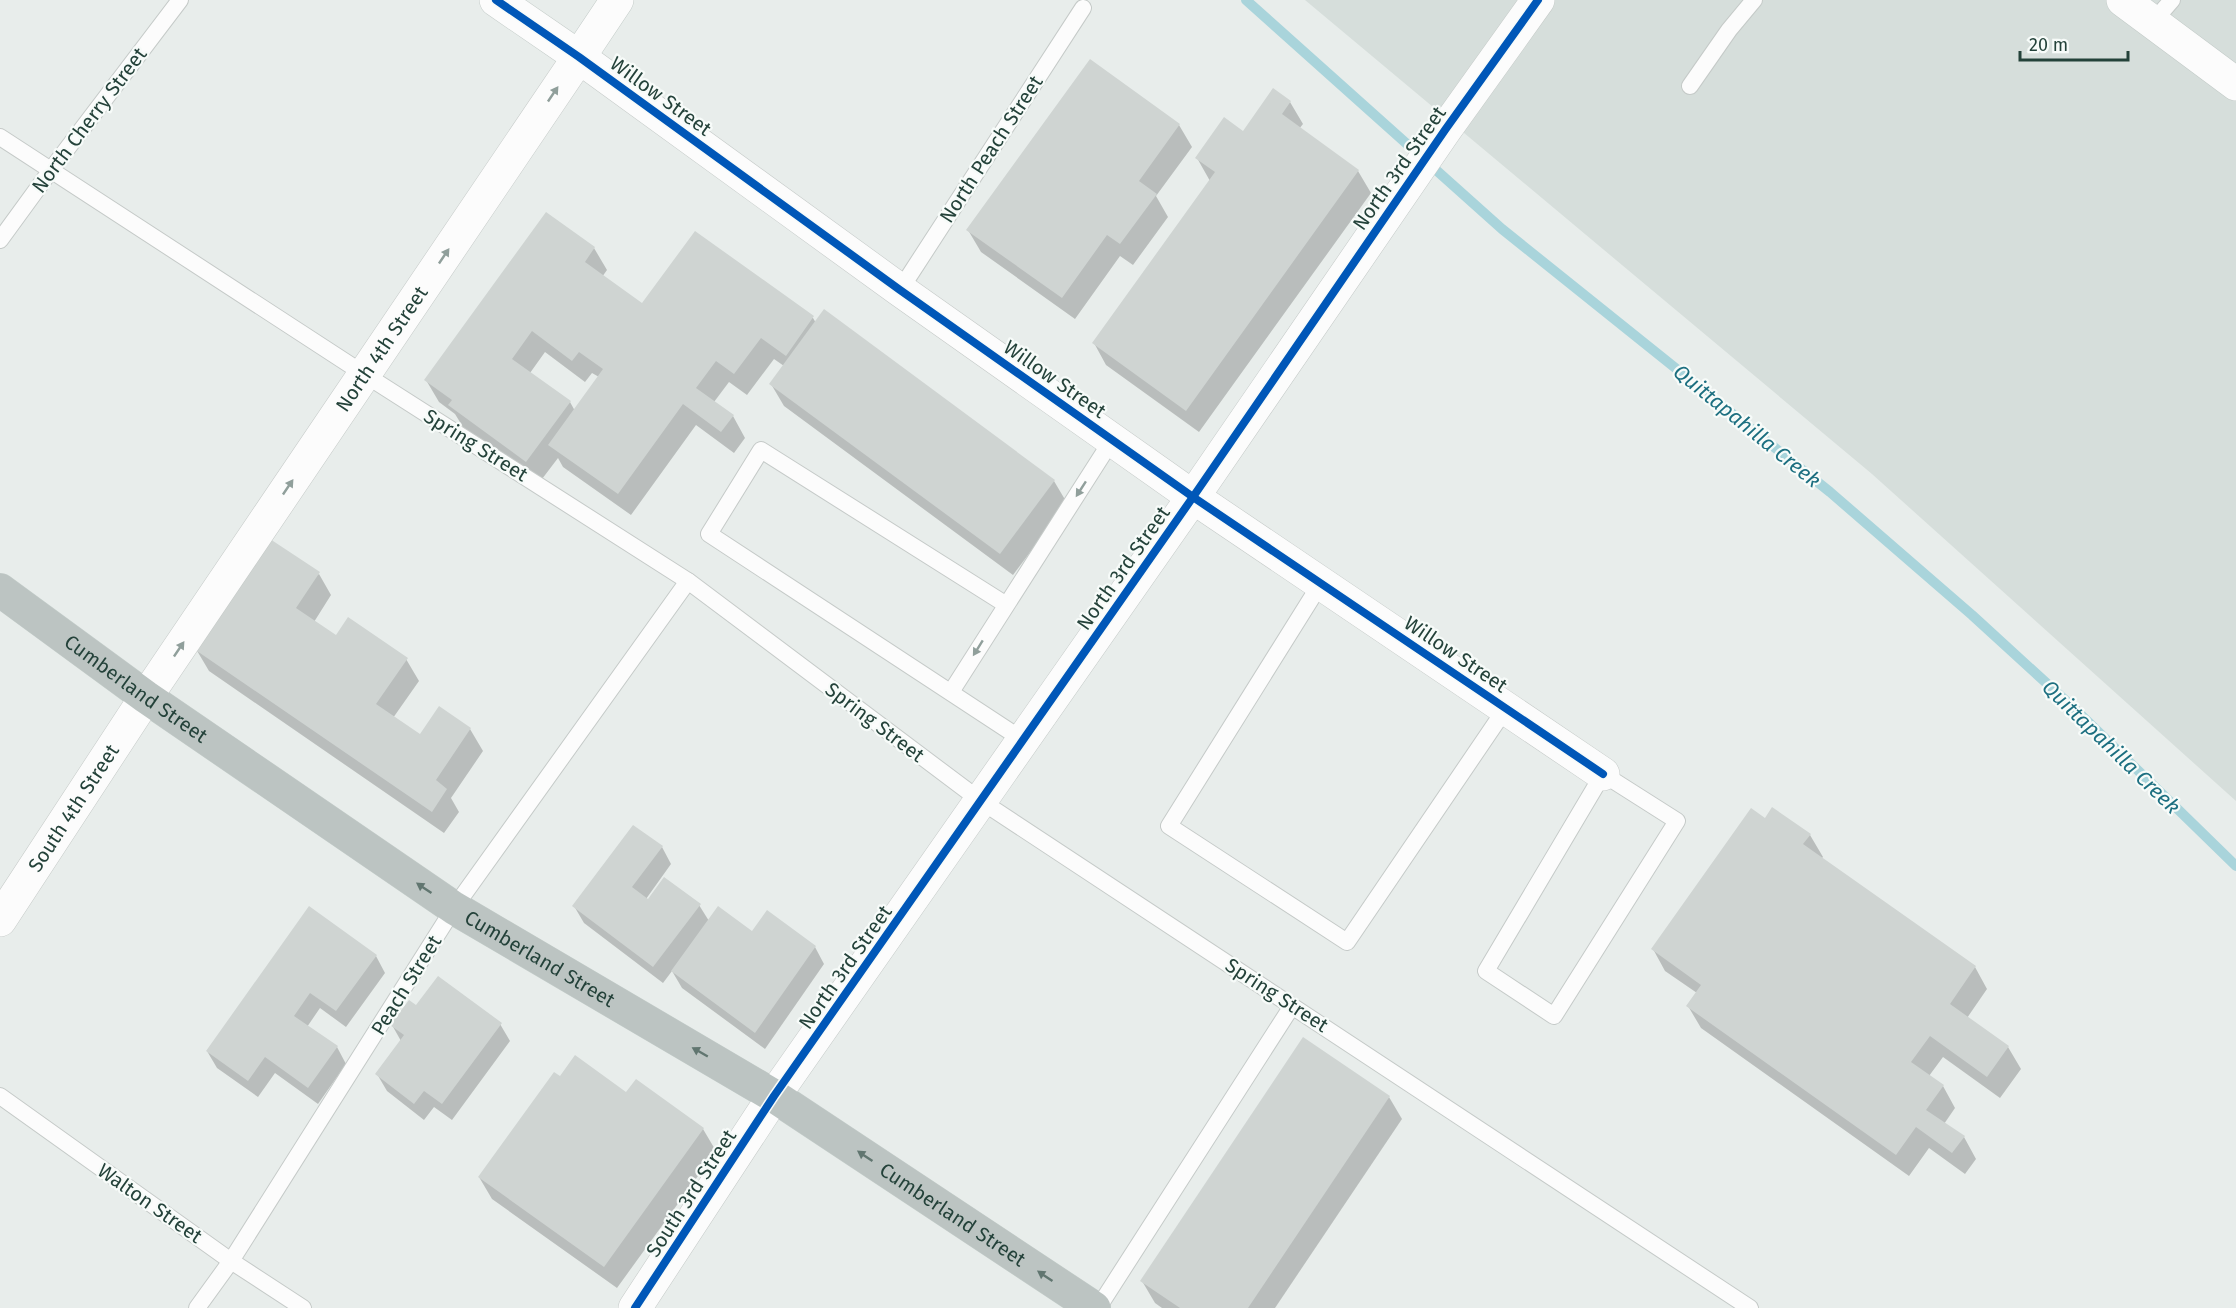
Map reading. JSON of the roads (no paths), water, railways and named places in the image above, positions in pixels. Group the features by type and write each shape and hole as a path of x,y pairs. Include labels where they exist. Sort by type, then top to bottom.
{"highway":[{"name":"Cumberland Street","path":"0,590 146,697 454,908 774,1096 1096,1308"}],"street":[{"name":"Willow Street","path":"496,0 1193,497 1604,774"},
{"name":"North 4th Street","path":"146,697 617,0"},
{"name":"North 3rd Street","path":"774,1096 1193,497 1445,130 1538,0"},
{"path":"2123,0 2162,12 2236,84"},
{"name":"South 4th Street","path":"0,920 146,697"},
{"name":"South 3rd Street","path":"635,1308 774,1096"}],"lane":[{"name":"North Cherry Street","path":"0,240 180,0"},
{"path":"1690,86 1729,30 1754,0"},
{"name":"North Peach Street","path":"900,290 1083,8"},
{"name":"Spring Street","path":"0,137 688,581 981,801 1750,1308"},
{"path":"951,692 1005,604 1112,440"},
{"path":"1005,604 761,450 709,534 1023,740"},
{"name":"Peach Street","path":"197,1308 231,1261 454,908 688,581"},
{"path":"1321,583 1169,826 1347,942 1506,708"},
{"path":"1604,774 1677,821 1554,1016 1486,971 1604,774"},
{"path":"1096,1308 1292,1006"},
{"name":"Walton Street","path":"0,1096 231,1261 303,1308"}],"waterway":[{"name":"Quittapahilla Creek","path":"1246,0 1502,229 1830,492 1972,615 2077,711 2236,866"}]}
